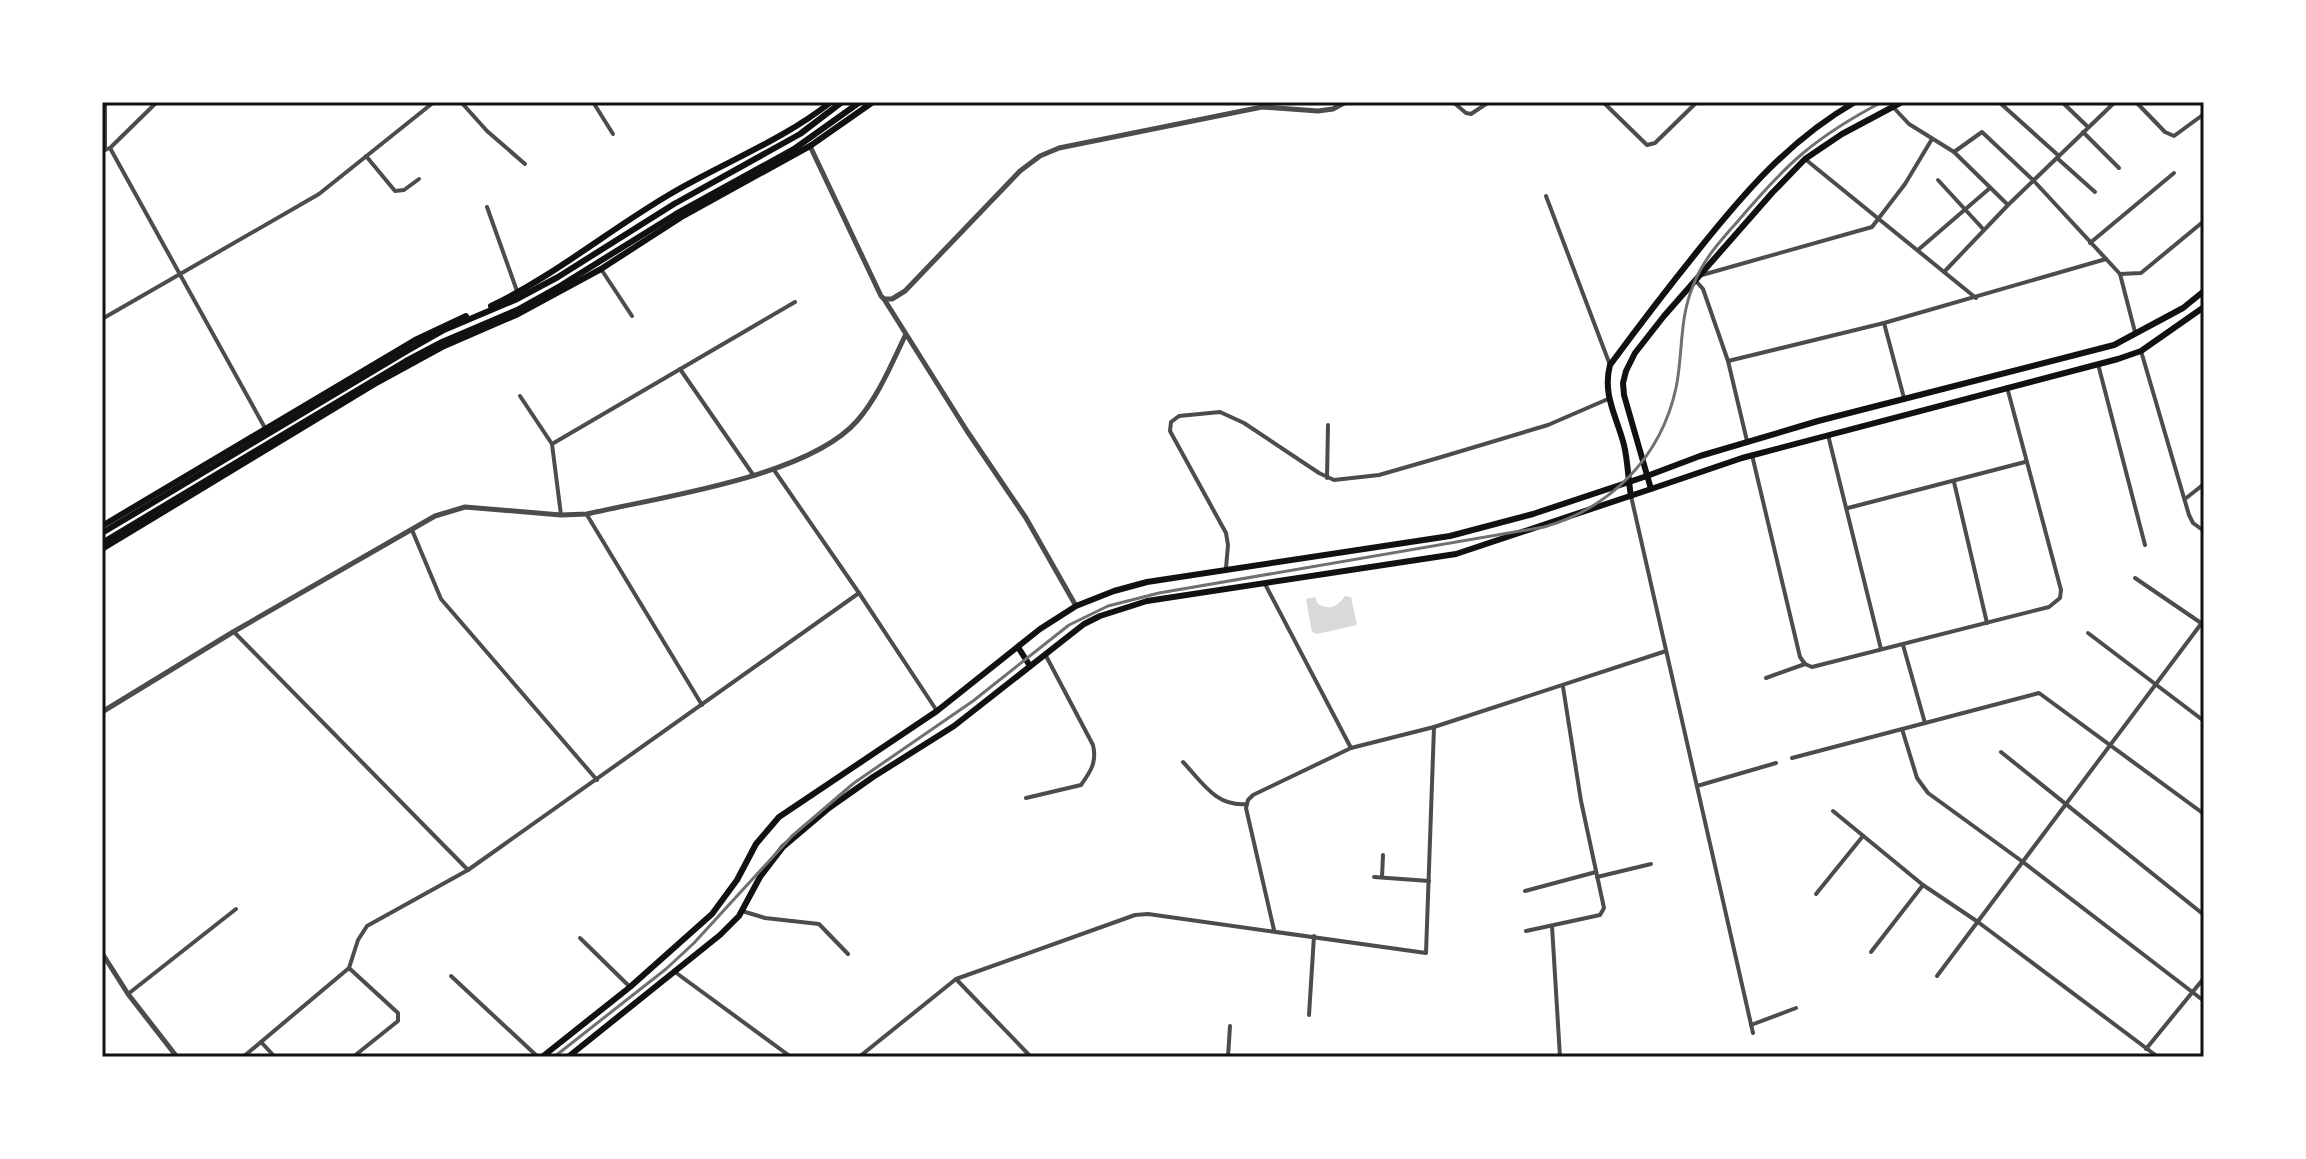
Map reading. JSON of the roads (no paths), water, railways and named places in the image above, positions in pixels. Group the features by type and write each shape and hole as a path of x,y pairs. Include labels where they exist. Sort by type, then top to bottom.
{"main road":[{"path":"102,526 441,326 518,293 670,194 798,125 831,102"},
{"path":"102,533 444,330 515,300 558,277 674,204 800,134 842,102"},
{"path":"102,546 406,361 517,310 676,214 794,149 860,102"},
{"path":"102,546 442,347 516,315 601,269 683,216 810,146 873,102"},
{"path":"1631,496 1624,443 1608,399 1606,384 1610,365 1755,182 1799,140 1855,102"},
{"path":"1651,489 1624,395 1623,383 1635,353 1768,197 1805,159 1842,134 1902,102"},
{"path":"1755,182 1768,197"},
{"path":"540,1057 630,987 712,914 732,887 756,844 779,817 937,711 1076,606 1147,582 1450,536 1533,514 1747,443 1904,398 2114,345 2183,308 2204,291"},
{"path":"568,1057 720,935 742,911 765,870 783,847 829,808 954,726 1084,624 1147,601 1456,554 1752,455 2141,351 2204,307"},
{"path":"2028,367 2032,380"},
{"path":"353,377 362,392"},
{"path":"1018,647 1030,666"},
{"path":"570,1034 580,1048"}],"street":[{"path":"105,102 106,150 265,428"},
{"path":"106,150 157,102"},
{"path":"102,319 319,194 434,102"},
{"path":"461,102 487,131 525,164"},
{"path":"593,102 613,134"},
{"path":"814,102 820,111"},
{"path":"884,299 892,299 905,291 1020,171 1040,156 1059,148 1262,107 1273,102"},
{"path":"1262,107 1318,111 1333,109 1346,102"},
{"path":"1453,102 1471,114 1489,102"},
{"path":"1603,102 1647,145 1655,143 1697,102"},
{"path":"1999,102 2095,192"},
{"path":"2062,102 2088,127"},
{"path":"1944,272 2033,180 2115,102"},
{"path":"2136,102 2165,132 2174,136 2204,114"},
{"path":"1893,107 1909,124 1954,152 2008,205"},
{"path":"1954,152 1982,132 2033,180 2120,274 2136,335"},
{"path":"2083,132 2119,168"},
{"path":"1702,275 1864,230 1879,219 1932,139"},
{"path":"810,146 905,336 1026,518 1076,606"},
{"path":"366,156 395,191 404,190 419,179"},
{"path":"1805,159 1976,298"},
{"path":"2090,243 2174,173"},
{"path":"1938,180 1984,230"},
{"path":"1918,250 1990,188"},
{"path":"1546,196 1610,365"},
{"path":"487,207 518,293"},
{"path":"2120,274 2141,273 2204,221"},
{"path":"1728,361 1884,323 2106,259"},
{"path":"601,269 632,316"},
{"path":"1696,281 1703,289 1728,361 1747,443"},
{"path":"552,444 795,302"},
{"path":"1884,323 1904,398"},
{"path":"102,712 233,632 435,516 465,507 561,515 587,514 754,476 832,443 856,423 875,397 905,336"},
{"path":"2141,351 2190,519 2204,531"},
{"path":"2098,364 2145,545"},
{"path":"680,369 754,476"},
{"path":"1752,455 1800,657 1805,664 1812,667 2049,607 2060,598 2061,590 2007,387"},
{"path":"520,396 552,444 561,515"},
{"path":"1226,568 1226,533 1170,431 1174,419 1220,412 1244,423 1334,480 1379,475 1548,425 1608,399"},
{"path":"1327,478 1328,425"},
{"path":"1828,435 1881,649"},
{"path":"1848,508 2025,462"},
{"path":"774,470 937,711"},
{"path":"1954,482 1987,623"},
{"path":"2185,499 2204,484"},
{"path":"1631,496 1753,1033"},
{"path":"587,514 702,705"},
{"path":"412,530 441,599 597,780"},
{"path":"1937,976 2203,623 2135,578"},
{"path":"1265,584 1351,748"},
{"path":"243,1057 349,968 358,940 367,926 468,870 859,593"},
{"path":"233,632 468,870"},
{"path":"2088,633 2204,721"},
{"path":"1903,645 1925,723"},
{"path":"1274,931 1247,804 1253,795 1351,748 1434,727 1666,651"},
{"path":"1026,798 1081,785 1096,756 1045,654"},
{"path":"1766,678 1805,664"},
{"path":"1526,931 1600,915 1604,908 1581,801 1563,687"},
{"path":"1792,758 2039,693 2204,814"},
{"path":"859,1057 956,979 1135,915 1148,914 1426,953 1434,727"},
{"path":"1902,729 1921,787 2204,1001"},
{"path":"2001,752 2204,915"},
{"path":"1183,762 1219,800 1234,806 1247,804"},
{"path":"1697,786 1776,763"},
{"path":"1833,811 1923,885 1978,922 2158,1057"},
{"path":"1816,894 1863,836"},
{"path":"1382,877 1383,855"},
{"path":"1525,891 1651,864"},
{"path":"1374,877 1429,881"},
{"path":"1871,952 1923,885"},
{"path":"128,994 236,909"},
{"path":"742,911 765,918 819,924 848,954"},
{"path":"1552,926 1560,1057"},
{"path":"1309,1015 1314,936"},
{"path":"580,938 630,987"},
{"path":"102,953 128,994 177,1057"},
{"path":"349,968 398,1013 398,1021 353,1057"},
{"path":"673,971 791,1057"},
{"path":"451,976 540,1057"},
{"path":"2146,1049 2204,978"},
{"path":"956,979 1031,1057"},
{"path":"1751,1025 1796,1008"},
{"path":"1228,1057 1230,1026"},
{"path":"261,1042 275,1057"}],"railway":[{"path":"554,1057 666,969 694,943 792,836 854,783 973,701 1069,625 1108,606 1159,593 1544,527 1591,507 1611,493 1645,457 1669,413 1676,388 1689,299 1706,260 1755,201 1803,153 1838,127 1882,102"}]}
